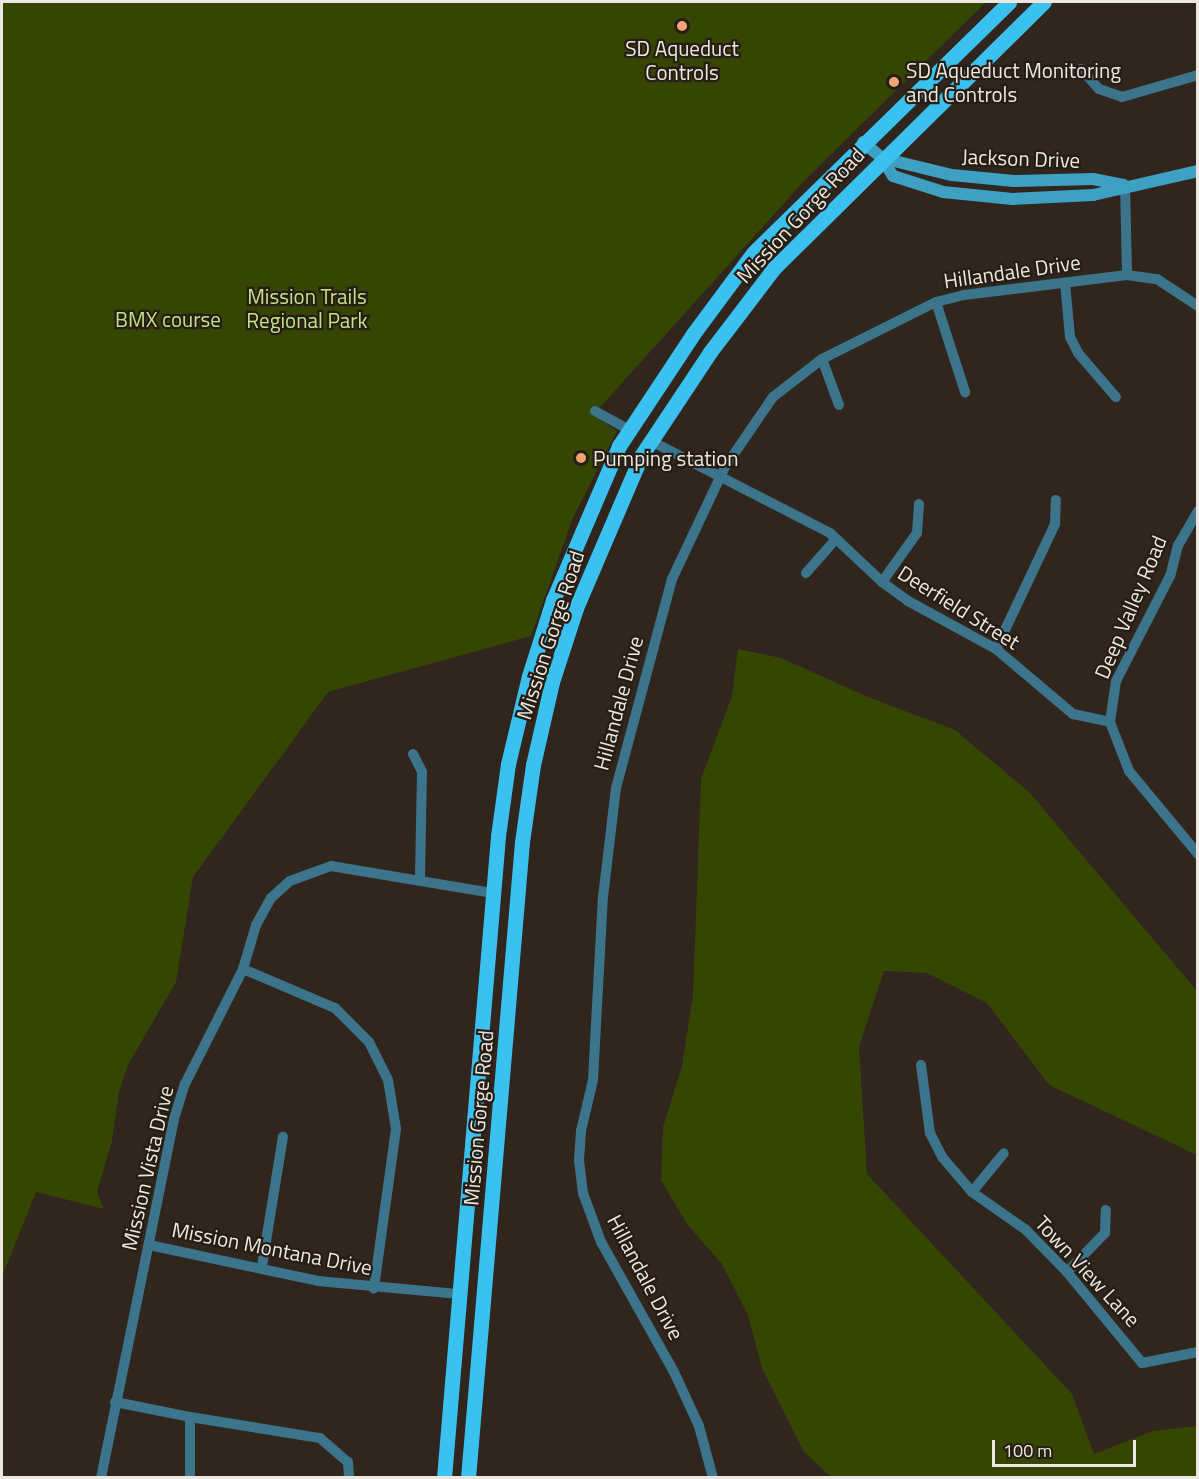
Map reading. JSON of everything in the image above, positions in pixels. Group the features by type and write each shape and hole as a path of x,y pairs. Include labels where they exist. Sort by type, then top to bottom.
{"main road":[{"name":"Mission Gorge Road","path":"444,1478 492,893 508,764 529,676 561,579 629,430 693,334 754,252 863,142 1009,2"},
{"name":"Mission Gorge Road","path":"468,1478 514,916 533,765 552,682 576,608 611,522 651,441 710,352 774,268 882,158 1044,2"},
{"name":"Jackson Drive","path":"863,142 882,158 893,176 955,193 1013,200 1093,195 1125,185 1197,171"},
{"name":"Jackson Drive","path":"882,158 952,175 1014,181 1093,179 1125,185"}],"street":[{"path":"1081,69 1099,89 1122,97 1197,75"},
{"path":"1125,185 1127,275"},
{"name":"Hillandale Drive","path":"713,1478 699,1426 674,1372 601,1242 583,1193 579,1160 580,1131 593,1080 603,897 616,788 672,579 719,477 773,397 822,359 936,302 1065,283 1127,275 1157,279 1197,306"},
{"path":"1065,283 1070,337 1078,353 1116,397"},
{"path":"936,302 965,392"},
{"path":"822,359 840,405"},
{"path":"595,411 629,430"},
{"name":"Deerfield Street","path":"651,441 835,540 882,582 908,601 996,649 1073,714 1110,722"},
{"path":"996,649 1055,524 1056,500"},
{"path":"882,582 917,533 919,504"},
{"name":"Deep Valley Road","path":"1110,722 1116,681 1170,576 1188,526 1197,511"},
{"path":"1188,526 1197,532"},
{"path":"806,573 835,540"},
{"path":"1110,722 1129,771 1197,854"},
{"path":"413,754 423,772 420,878"},
{"name":"Mission Vista Drive","path":"101,1478 115,1402 185,1084 243,969 256,925 271,898 300,876 331,866 420,878 492,893"},
{"path":"243,969 335,1008 369,1042 388,1080 396,1129 374,1288"},
{"name":"Town View Lane","path":"921,1065 930,1132 943,1158 972,1192 1026,1230 1067,1272 1139,1358 1149,1364 1197,1352"},
{"path":"262,1266 283,1137"},
{"path":"972,1192 1004,1153"},
{"path":"1067,1272 1105,1233 1106,1210"},
{"name":"Mission Montana Drive","path":"149,1245 262,1266 318,1281 374,1288 459,1294"},
{"path":"115,1402 190,1417 320,1438 348,1462 349,1478"},
{"path":"190,1417 190,1478"}],"green space":[{"name":"Mission Trails Regional Park","path":"2,2 986,2 805,180 593,415 617,431 572,520 531,636 328,692 193,877 176,982 128,1065 119,1091 112,1141 97,1192 104,1209 36,1192 2,1277"},
{"path":"738,649 781,658 868,697 955,730 1029,792 1197,991 1197,1155 1049,1085 987,1003 927,973 884,971 859,1047 867,1174 1072,1394 1094,1454 1153,1431 1197,1426 1197,1477 831,1477 804,1452 762,1368 748,1315 722,1264 687,1224 661,1180 663,1127 682,1066 693,995 701,779 732,696"}],"place":[{"name":"SD Aqueduct Controls","path":"682,26"},
{"name":"SD Aqueduct Monitoring and Controls","path":"894,82"},
{"name":"Pumping station","path":"581,458"}],"park label":[{"name":"BMX course","path":"168,319"}]}
